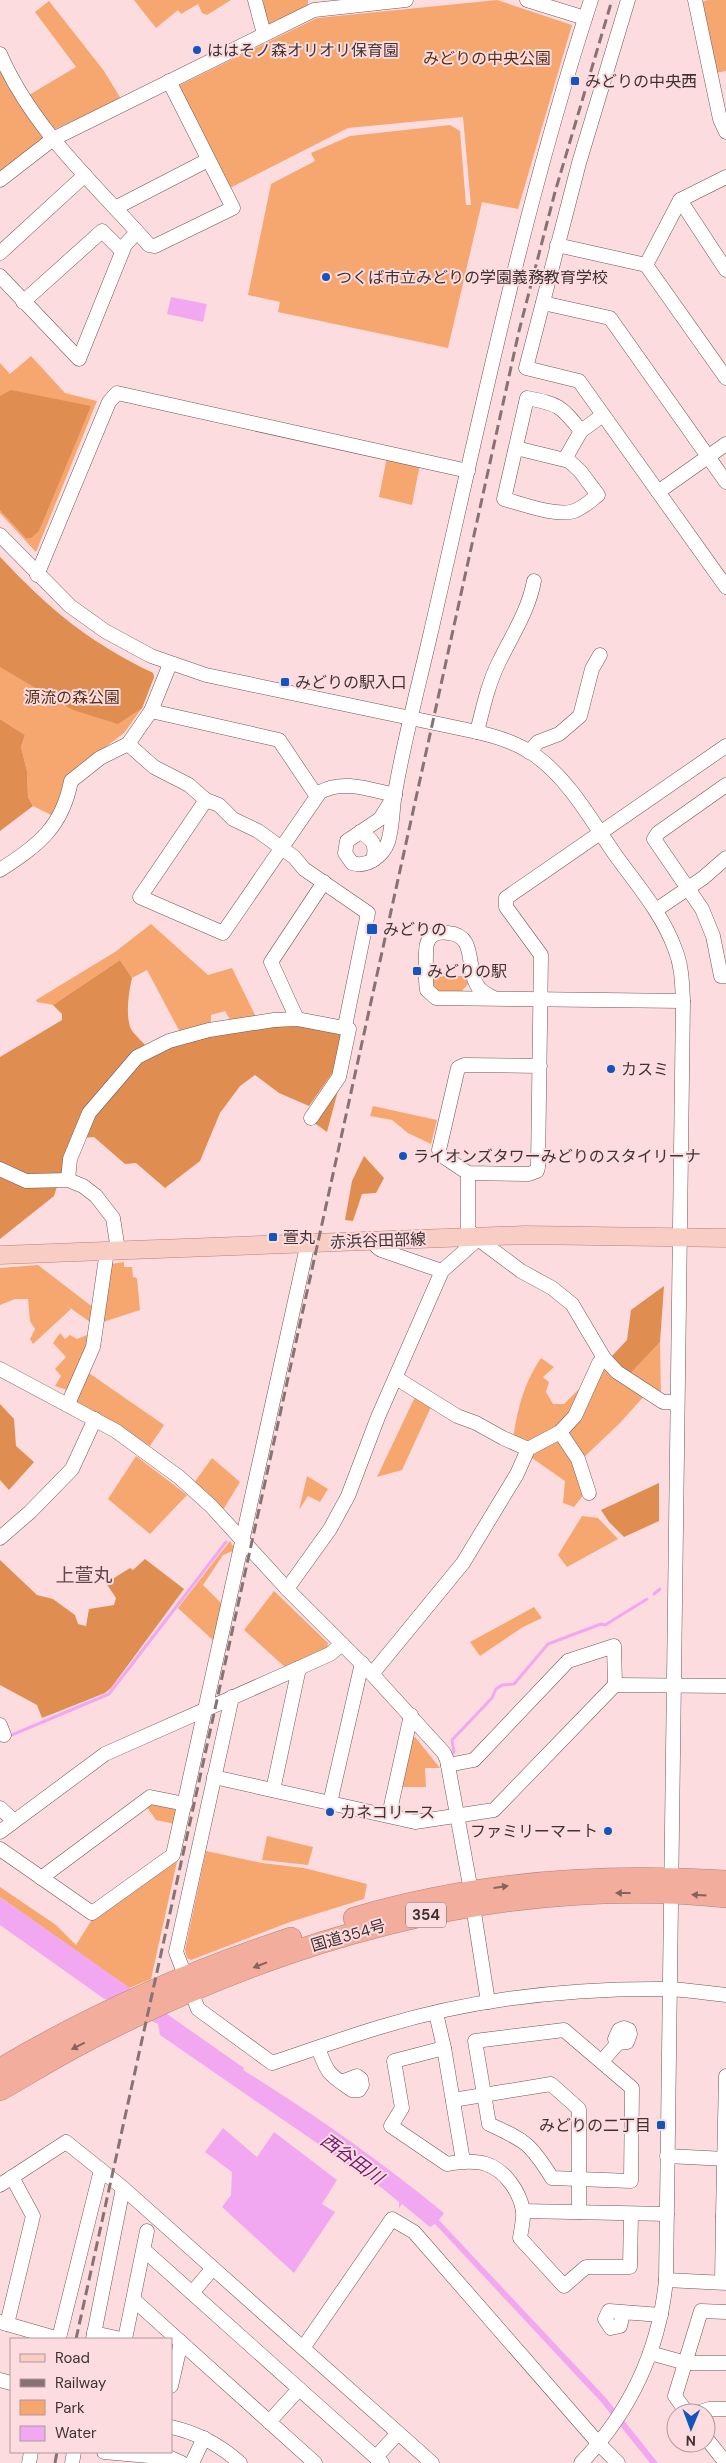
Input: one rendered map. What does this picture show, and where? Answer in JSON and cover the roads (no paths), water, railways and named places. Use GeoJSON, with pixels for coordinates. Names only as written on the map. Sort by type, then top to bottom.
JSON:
{"type":"FeatureCollection","features":[{"type":"Feature","properties":{"kind":"highway","name":"国道354号"},"geometry":{"type":"LineString","coordinates":[[0,2069],[189,1985],[356,1932],[472,1899],[551,1895],[726,1881]]}},
{"type":"Feature","properties":{"kind":"highway","name":"国道354号"},"geometry":{"type":"LineString","coordinates":[[672,1886],[726,1898]]}},
{"type":"Feature","properties":{"kind":"highway","name":"国道354号"},"geometry":{"type":"LineString","coordinates":[[0,2090],[73,2048],[114,2019]]}},
{"type":"Feature","properties":{"kind":"main road","name":"赤浜谷田部線"},"geometry":{"type":"LineString","coordinates":[[0,1255],[377,1240],[726,1238]]}},
{"type":"Feature","properties":{"kind":"street"},"geometry":{"type":"LineString","coordinates":[[255,0],[264,34]]}},
{"type":"Feature","properties":{"kind":"street"},"geometry":{"type":"LineString","coordinates":[[0,180],[53,139],[264,34],[313,5],[406,0]]}},
{"type":"Feature","properties":{"kind":"street"},"geometry":{"type":"LineString","coordinates":[[527,0],[550,3],[585,18]]}},
{"type":"Feature","properties":{"kind":"street"},"geometry":{"type":"LineString","coordinates":[[395,795],[380,819],[347,841],[345,853],[356,864],[367,864],[383,852],[388,844],[395,812],[395,795],[411,718],[516,258],[591,0]]}},
{"type":"Feature","properties":{"kind":"street"},"geometry":{"type":"LineString","coordinates":[[628,0],[557,245],[526,368],[579,381],[726,588]]}},
{"type":"Feature","properties":{"kind":"street"},"geometry":{"type":"LineString","coordinates":[[695,0],[720,119],[726,132]]}},
{"type":"Feature","properties":{"kind":"street"},"geometry":{"type":"LineString","coordinates":[[0,54],[19,89],[53,139],[149,245],[155,246],[233,208],[169,81]]}},
{"type":"Feature","properties":{"kind":"street"},"geometry":{"type":"LineString","coordinates":[[115,208],[208,160]]}},
{"type":"Feature","properties":{"kind":"street"},"geometry":{"type":"LineString","coordinates":[[0,252],[85,175]]}},
{"type":"Feature","properties":{"kind":"street"},"geometry":{"type":"LineString","coordinates":[[646,265],[680,200],[726,177]]}},
{"type":"Feature","properties":{"kind":"street"},"geometry":{"type":"LineString","coordinates":[[680,200],[726,270]]}},
{"type":"Feature","properties":{"kind":"street"},"geometry":{"type":"LineString","coordinates":[[23,302],[102,231],[122,251]]}},
{"type":"Feature","properties":{"kind":"street"},"geometry":{"type":"LineString","coordinates":[[0,276],[79,360],[122,251],[137,232]]}},
{"type":"Feature","properties":{"kind":"street"},"geometry":{"type":"LineString","coordinates":[[557,245],[646,265],[726,378]]}},
{"type":"Feature","properties":{"kind":"street"},"geometry":{"type":"LineString","coordinates":[[543,303],[610,318],[726,482]]}},
{"type":"Feature","properties":{"kind":"street"},"geometry":{"type":"LineString","coordinates":[[37,575],[109,402],[117,393],[468,471]]}},
{"type":"Feature","properties":{"kind":"street"},"geometry":{"type":"LineString","coordinates":[[516,448],[565,459],[577,468],[598,496],[576,510],[563,512],[504,499],[527,398],[555,404],[562,408],[581,431]]}},
{"type":"Feature","properties":{"kind":"street"},"geometry":{"type":"LineString","coordinates":[[565,459],[581,431],[603,416]]}},
{"type":"Feature","properties":{"kind":"street"},"geometry":{"type":"LineString","coordinates":[[658,492],[726,444]]}},
{"type":"Feature","properties":{"kind":"street"},"geometry":{"type":"LineString","coordinates":[[0,536],[70,606],[105,632],[136,649],[170,664],[206,675],[477,732],[511,742],[529,752],[562,781],[656,910],[676,951],[682,976],[683,1001],[672,1686],[672,1886],[666,2280],[661,2315],[650,2353],[631,2398],[603,2439],[581,2463]]}},
{"type":"Feature","properties":{"kind":"street"},"geometry":{"type":"LineString","coordinates":[[477,732],[495,672],[522,619],[531,597],[534,581]]}},
{"type":"Feature","properties":{"kind":"street"},"geometry":{"type":"LineString","coordinates":[[529,752],[538,742],[559,734],[580,716],[592,669],[600,655]]}},
{"type":"Feature","properties":{"kind":"street"},"geometry":{"type":"LineString","coordinates":[[0,870],[36,846],[46,836],[67,802],[71,781],[100,758],[128,744],[151,711],[170,664]]}},
{"type":"Feature","properties":{"kind":"street"},"geometry":{"type":"LineString","coordinates":[[151,711],[279,740],[316,795]]}},
{"type":"Feature","properties":{"kind":"street"},"geometry":{"type":"LineString","coordinates":[[128,744],[154,767],[189,785],[206,800],[219,806],[233,819],[258,831],[281,847],[304,869],[365,910],[369,916],[345,1026]]}},
{"type":"Feature","properties":{"kind":"street"},"geometry":{"type":"LineString","coordinates":[[540,1066],[464,1065],[458,1068],[439,1150],[441,1155],[468,1173],[529,1174],[536,1171],[538,1167],[540,1066],[541,955],[505,902],[508,896],[526,886],[578,847],[601,834],[726,746]]}},
{"type":"Feature","properties":{"kind":"street"},"geometry":{"type":"LineString","coordinates":[[206,800],[140,897],[223,933],[316,795],[329,787],[341,785],[395,795]]}},
{"type":"Feature","properties":{"kind":"street"},"geometry":{"type":"LineString","coordinates":[[726,785],[655,836],[654,839],[702,909],[712,936],[721,976],[726,976]]}},
{"type":"Feature","properties":{"kind":"street"},"geometry":{"type":"LineString","coordinates":[[360,832],[370,838],[374,844],[376,851],[373,860]]}},
{"type":"Feature","properties":{"kind":"street"},"geometry":{"type":"LineString","coordinates":[[656,910],[689,888],[726,858]]}},
{"type":"Feature","properties":{"kind":"street"},"geometry":{"type":"LineString","coordinates":[[297,1019],[272,968],[271,962],[324,882]]}},
{"type":"Feature","properties":{"kind":"street"},"geometry":{"type":"LineString","coordinates":[[712,936],[726,930]]}},
{"type":"Feature","properties":{"kind":"street"},"geometry":{"type":"LineString","coordinates":[[494,998],[480,990],[475,982],[465,940],[456,934],[444,932],[437,933],[429,939],[426,947],[427,990],[436,998],[683,1001]]}},
{"type":"Feature","properties":{"kind":"street"},"geometry":{"type":"LineString","coordinates":[[461,998],[475,982]]}},
{"type":"Feature","properties":{"kind":"street"},"geometry":{"type":"LineString","coordinates":[[68,1180],[70,1159],[89,1113],[137,1057],[169,1041],[210,1030],[297,1019],[345,1026],[350,1031],[339,1077],[311,1118]]}},
{"type":"Feature","properties":{"kind":"street"},"geometry":{"type":"LineString","coordinates":[[0,1169],[26,1181],[68,1180],[90,1191],[113,1218],[112,1250],[93,1347],[68,1404]]}},
{"type":"Feature","properties":{"kind":"street"},"geometry":{"type":"LineString","coordinates":[[468,1173],[468,1229],[476,1238],[521,1271],[552,1288],[572,1304],[604,1358],[617,1372],[663,1402],[677,1402]]}},
{"type":"Feature","properties":{"kind":"street"},"geometry":{"type":"LineString","coordinates":[[287,1590],[337,1518],[353,1483],[378,1417],[442,1271],[476,1238]]}},
{"type":"Feature","properties":{"kind":"street"},"geometry":{"type":"LineString","coordinates":[[377,1240],[377,1247],[381,1250],[442,1271]]}},
{"type":"Feature","properties":{"kind":"street"},"geometry":{"type":"LineString","coordinates":[[0,1849],[92,1912],[173,1854],[308,1242]]}},
{"type":"Feature","properties":{"kind":"street"},"geometry":{"type":"LineString","coordinates":[[372,1674],[463,1563],[517,1474],[528,1449],[560,1432],[576,1416],[599,1363],[604,1358]]}},
{"type":"Feature","properties":{"kind":"street"},"geometry":{"type":"LineString","coordinates":[[0,1368],[96,1419],[134,1442],[172,1471],[211,1506],[287,1590],[362,1663],[444,1753],[448,1765],[472,1899],[488,2002]]}},
{"type":"Feature","properties":{"kind":"street"},"geometry":{"type":"LineString","coordinates":[[396,1378],[458,1416],[528,1449]]}},
{"type":"Feature","properties":{"kind":"street"},"geometry":{"type":"LineString","coordinates":[[0,1538],[30,1512],[72,1469],[96,1419]]}},
{"type":"Feature","properties":{"kind":"street"},"geometry":{"type":"LineString","coordinates":[[560,1432],[578,1459],[589,1493]]}},
{"type":"Feature","properties":{"kind":"street"},"geometry":{"type":"LineString","coordinates":[[0,1832],[105,1754],[330,1654],[342,1644]]}},
{"type":"Feature","properties":{"kind":"street"},"geometry":{"type":"LineString","coordinates":[[214,1777],[415,1822],[494,1810],[615,1685],[614,1646],[568,1661],[474,1760],[448,1765]]}},
{"type":"Feature","properties":{"kind":"street"},"geometry":{"type":"LineString","coordinates":[[330,1802],[362,1663]]}},
{"type":"Feature","properties":{"kind":"street"},"geometry":{"type":"LineString","coordinates":[[273,1790],[299,1668]]}},
{"type":"Feature","properties":{"kind":"street"},"geometry":{"type":"LineString","coordinates":[[615,1685],[726,1686]]}},
{"type":"Feature","properties":{"kind":"street"},"geometry":{"type":"LineString","coordinates":[[232,1697],[176,1952],[198,2009],[272,2063],[384,2025],[488,2002],[573,1992],[669,1989],[726,1995]]}},
{"type":"Feature","properties":{"kind":"street"},"geometry":{"type":"LineString","coordinates":[[389,1816],[411,1715]]}},
{"type":"Feature","properties":{"kind":"street"},"geometry":{"type":"LineString","coordinates":[[41,1878],[150,1797],[185,1804]]}},
{"type":"Feature","properties":{"kind":"street"},"geometry":{"type":"LineString","coordinates":[[0,1808],[14,1822]]}},
{"type":"Feature","properties":{"kind":"street"},"geometry":{"type":"LineString","coordinates":[[436,2013],[444,2048],[463,2161]]}},
{"type":"Feature","properties":{"kind":"street"},"geometry":{"type":"LineString","coordinates":[[564,2030],[602,2061],[632,2088],[631,2181],[552,2178],[538,2155],[525,2140],[489,2124],[475,2042],[564,2030]]}},
{"type":"Feature","properties":{"kind":"street"},"geometry":{"type":"LineString","coordinates":[[602,2061],[618,2043]]}},
{"type":"Feature","properties":{"kind":"street"},"geometry":{"type":"LineString","coordinates":[[318,2048],[328,2072],[341,2082]]}},
{"type":"Feature","properties":{"kind":"street"},"geometry":{"type":"LineString","coordinates":[[444,2048],[394,2061],[402,2108],[391,2126],[447,2164],[463,2161],[486,2164],[506,2176],[517,2192],[523,2211],[520,2238],[564,2286],[586,2267],[630,2267],[631,2214]]}},
{"type":"Feature","properties":{"kind":"street"},"geometry":{"type":"LineString","coordinates":[[666,2280],[724,2283],[726,2076]]}},
{"type":"Feature","properties":{"kind":"street"},"geometry":{"type":"LineString","coordinates":[[453,2100],[551,2084],[574,2104],[579,2109],[579,2212]]}},
{"type":"Feature","properties":{"kind":"street"},"geometry":{"type":"LineString","coordinates":[[0,2185],[66,2142],[123,2188],[432,2463]]}},
{"type":"Feature","properties":{"kind":"street"},"geometry":{"type":"LineString","coordinates":[[667,2156],[725,2158]]}},
{"type":"Feature","properties":{"kind":"street"},"geometry":{"type":"LineString","coordinates":[[59,2338],[101,2170]]}},
{"type":"Feature","properties":{"kind":"street"},"geometry":{"type":"LineString","coordinates":[[12,2177],[33,2216],[4,2323],[56,2338]]}},
{"type":"Feature","properties":{"kind":"street"},"geometry":{"type":"LineString","coordinates":[[112,2338],[93,2336],[123,2188]]}},
{"type":"Feature","properties":{"kind":"street"},"geometry":{"type":"LineString","coordinates":[[523,2211],[666,2214]]}},
{"type":"Feature","properties":{"kind":"street"},"geometry":{"type":"LineString","coordinates":[[303,2348],[392,2219],[414,2232],[603,2439],[618,2463]]}},
{"type":"Feature","properties":{"kind":"street"},"geometry":{"type":"LineString","coordinates":[[125,2338],[147,2231]]}},
{"type":"Feature","properties":{"kind":"street"},"geometry":{"type":"LineString","coordinates":[[144,2250],[379,2460],[398,2433]]}},
{"type":"Feature","properties":{"kind":"street"},"geometry":{"type":"LineString","coordinates":[[192,2293],[213,2268]]}},
{"type":"Feature","properties":{"kind":"street"},"geometry":{"type":"LineString","coordinates":[[134,2300],[315,2463]]}},
{"type":"Feature","properties":{"kind":"street"},"geometry":{"type":"LineString","coordinates":[[680,2403],[675,2396],[701,2311],[726,2312]]}},
{"type":"Feature","properties":{"kind":"street"},"geometry":{"type":"LineString","coordinates":[[623,2313],[661,2315]]}},
{"type":"Feature","properties":{"kind":"street"},"geometry":{"type":"LineString","coordinates":[[172,2382],[181,2342]]}},
{"type":"Feature","properties":{"kind":"street"},"geometry":{"type":"LineString","coordinates":[[650,2353],[686,2363],[726,2363]]}},
{"type":"Feature","properties":{"kind":"street"},"geometry":{"type":"LineString","coordinates":[[269,2422],[299,2388]]}},
{"type":"Feature","properties":{"kind":"street"},"geometry":{"type":"LineString","coordinates":[[172,2426],[220,2446],[240,2463]]}},
{"type":"Feature","properties":{"kind":"street"},"geometry":{"type":"LineString","coordinates":[[192,2463],[204,2438]]}},
{"type":"Feature","properties":{"kind":"street"},"geometry":{"type":"LineString","coordinates":[[716,2450],[726,2463]]}},
{"type":"Feature","properties":{"kind":"street"},"geometry":{"type":"LineString","coordinates":[[108,2453],[133,2459],[171,2458],[182,2463]]}},
{"type":"Feature","properties":{"kind":"water"},"geometry":{"type":"Polygon","coordinates":[[[171,297],[207,304],[203,322],[167,314],[171,297]]]}},
{"type":"Feature","properties":{"kind":"water","name":"西谷田川"},"geometry":{"type":"Polygon","coordinates":[[[0,1897],[244,2068],[243,2070],[346,2138],[444,2213],[439,2220],[606,2398],[658,2463],[650,2463],[601,2402],[435,2224],[430,2227],[402,2204],[399,2208],[399,2202],[382,2188],[160,2035],[158,2024],[103,1998],[0,1925],[0,1897]]]}},
{"type":"Feature","properties":{"kind":"water"},"geometry":{"type":"Polygon","coordinates":[[[223,2128],[257,2157],[274,2132],[337,2180],[322,2204],[335,2212],[294,2273],[222,2207],[231,2195],[232,2172],[205,2152],[223,2128]]]}},
{"type":"Feature","properties":{"kind":"waterway"},"geometry":{"type":"LineString","coordinates":[[7,1737],[109,1694],[226,1542]]}},
{"type":"Feature","properties":{"kind":"waterway"},"geometry":{"type":"LineString","coordinates":[[654,1594],[660,1589]]}},
{"type":"Feature","properties":{"kind":"waterway"},"geometry":{"type":"LineString","coordinates":[[452,1754],[454,1752],[452,1740],[492,1698],[496,1689],[502,1685],[514,1684],[548,1644],[601,1624],[605,1625],[647,1599]]}},
{"type":"Feature","properties":{"kind":"railway"},"geometry":{"type":"LineString","coordinates":[[76,2338],[519,331],[555,192],[612,0]]}},
{"type":"Feature","properties":{"kind":"railway"},"geometry":{"type":"LineString","coordinates":[[55,2463],[57,2453]]}},
{"type":"Feature","properties":{"kind":"place","name":"ははそノ森オリオリ保育園"},"geometry":{"type":"Point","coordinates":[197,50]}},
{"type":"Feature","properties":{"kind":"place","name":"みどりの中央西"},"geometry":{"type":"Point","coordinates":[575,81]}},
{"type":"Feature","properties":{"kind":"place","name":"つくば市立みどりの学園義務教育学校"},"geometry":{"type":"Point","coordinates":[326,277]}},
{"type":"Feature","properties":{"kind":"place","name":"みどりの駅入口"},"geometry":{"type":"Point","coordinates":[285,682]}},
{"type":"Feature","properties":{"kind":"place","name":"みどりの"},"geometry":{"type":"Point","coordinates":[372,929]}},
{"type":"Feature","properties":{"kind":"place","name":"みどりの駅"},"geometry":{"type":"Point","coordinates":[417,971]}},
{"type":"Feature","properties":{"kind":"place","name":"カスミ"},"geometry":{"type":"Point","coordinates":[611,1069]}},
{"type":"Feature","properties":{"kind":"place","name":"ライオンズタワーみどりのスタイリーナ"},"geometry":{"type":"Point","coordinates":[403,1156]}},
{"type":"Feature","properties":{"kind":"place","name":"萱丸"},"geometry":{"type":"Point","coordinates":[273,1237]}},
{"type":"Feature","properties":{"kind":"place","name":"カネコリース"},"geometry":{"type":"Point","coordinates":[330,1812]}},
{"type":"Feature","properties":{"kind":"place","name":"ファミリーマート"},"geometry":{"type":"Point","coordinates":[608,1831]}},
{"type":"Feature","properties":{"kind":"place","name":"みどりの二丁目"},"geometry":{"type":"Point","coordinates":[661,2125]}},
{"type":"Feature","properties":{"kind":"district","name":"上萱丸"},"geometry":{"type":"Point","coordinates":[84,1575]}},
{"type":"Feature","properties":{"kind":"park label","name":"みどりの中央公園"},"geometry":{"type":"Point","coordinates":[487,58]}},
{"type":"Feature","properties":{"kind":"park label","name":"源流の森公園"},"geometry":{"type":"Point","coordinates":[72,697]}}]}
